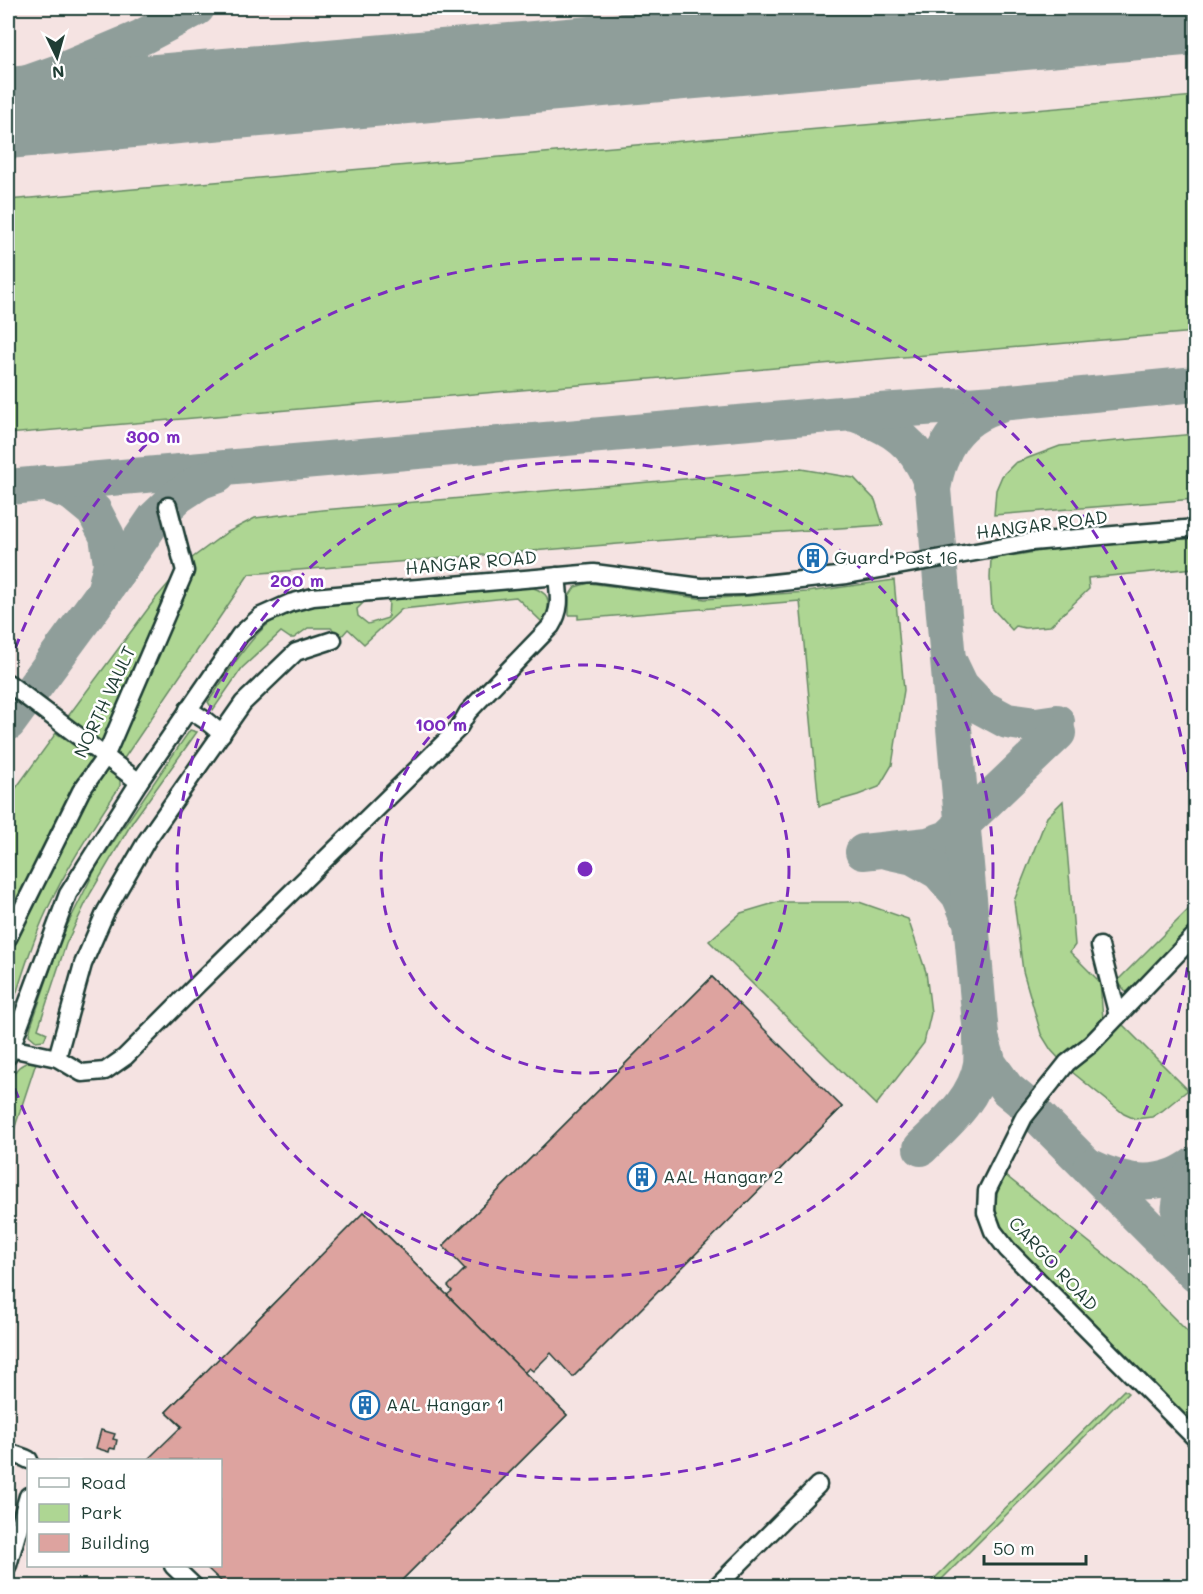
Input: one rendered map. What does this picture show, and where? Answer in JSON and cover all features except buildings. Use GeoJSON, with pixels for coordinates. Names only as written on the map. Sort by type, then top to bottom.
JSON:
{"type":"FeatureCollection","features":[{"type":"Feature","properties":{"kind":"street","name":"NORTH VAULT"},"geometry":{"type":"LineString","coordinates":[[8,938],[81,791],[105,757],[184,571],[168,506]]}},
{"type":"Feature","properties":{"kind":"street","name":"HANGAR ROAD"},"geometry":{"type":"LineString","coordinates":[[9,1052],[68,894],[139,782],[240,635],[261,616],[290,603],[313,597],[594,573],[701,587],[745,586],[847,575],[1031,542],[1196,528]]}},
{"type":"Feature","properties":{"kind":"street"},"geometry":{"type":"LineString","coordinates":[[9,1052],[57,1058],[82,1073],[105,1071],[125,1057],[458,729],[468,712],[551,627],[558,615],[560,604],[557,576]]}},
{"type":"Feature","properties":{"kind":"street"},"geometry":{"type":"LineString","coordinates":[[57,1058],[83,964],[106,910],[147,840],[243,704],[296,652],[333,640]]}},
{"type":"Feature","properties":{"kind":"street"},"geometry":{"type":"LineString","coordinates":[[8,682],[139,782]]}},
{"type":"Feature","properties":{"kind":"street"},"geometry":{"type":"LineString","coordinates":[[188,709],[222,734]]}},
{"type":"Feature","properties":{"kind":"street","name":"CARGO ROAD"},"geometry":{"type":"LineString","coordinates":[[1196,934],[1091,1044],[1067,1063],[1024,1117],[987,1191],[986,1212],[993,1231],[1007,1249],[1196,1439]]}},
{"type":"Feature","properties":{"kind":"street"},"geometry":{"type":"LineString","coordinates":[[1100,946],[1118,1016]]}},
{"type":"Feature","properties":{"kind":"street"},"geometry":{"type":"LineString","coordinates":[[8,1452],[27,1460]]}},
{"type":"Feature","properties":{"kind":"street"},"geometry":{"type":"LineString","coordinates":[[717,1587],[818,1485]]}},
{"type":"Feature","properties":{"kind":"street"},"geometry":{"type":"LineString","coordinates":[[8,1565],[27,1499]]}},
{"type":"Feature","properties":{"kind":"street"},"geometry":{"type":"LineString","coordinates":[[174,1567],[194,1587]]}},
{"type":"Feature","properties":{"kind":"shaded area"},"geometry":{"type":"Polygon","coordinates":[[[8,8],[1195,8],[1195,1586],[8,1586],[8,8]]]}},
{"type":"Feature","properties":{"kind":"green space"},"geometry":{"type":"Polygon","coordinates":[[[1195,96],[1195,332],[8,434],[8,200],[1195,96]]]}},
{"type":"Feature","properties":{"kind":"green space"},"geometry":{"type":"Polygon","coordinates":[[[1195,434],[1195,499],[994,515],[996,490],[1002,476],[1015,463],[1060,446],[1195,434]]]}},
{"type":"Feature","properties":{"kind":"green space"},"geometry":{"type":"Polygon","coordinates":[[[801,469],[854,478],[875,500],[883,525],[249,574],[123,760],[66,719],[156,598],[188,561],[226,533],[255,518],[322,510],[801,469]]]}},
{"type":"Feature","properties":{"kind":"green space"},"geometry":{"type":"Polygon","coordinates":[[[1195,538],[1195,568],[1088,578],[1089,589],[1050,626],[1025,628],[1016,626],[1012,630],[992,608],[991,559],[1054,549],[1195,538]]]}},
{"type":"Feature","properties":{"kind":"green space"},"geometry":{"type":"Polygon","coordinates":[[[894,580],[904,690],[892,765],[879,787],[819,806],[800,601],[578,619],[578,615],[569,615],[569,596],[575,587],[589,583],[705,599],[807,592],[894,580]]]}},
{"type":"Feature","properties":{"kind":"green space"},"geometry":{"type":"Polygon","coordinates":[[[531,587],[547,597],[547,617],[541,621],[516,597],[402,609],[364,644],[348,629],[341,637],[331,628],[308,628],[294,638],[281,632],[242,668],[213,710],[208,702],[246,647],[258,634],[283,614],[297,609],[321,605],[363,603],[357,609],[358,616],[368,624],[388,618],[389,600],[531,587]]]}},
{"type":"Feature","properties":{"kind":"green space"},"geometry":{"type":"Polygon","coordinates":[[[190,730],[197,732],[133,821],[90,894],[66,944],[38,1029],[47,1033],[44,1040],[36,1041],[29,1035],[31,1026],[62,936],[97,866],[190,730]]]}},
{"type":"Feature","properties":{"kind":"green space"},"geometry":{"type":"Polygon","coordinates":[[[56,733],[93,759],[75,785],[8,921],[8,799],[56,733]]]}},
{"type":"Feature","properties":{"kind":"green space"},"geometry":{"type":"Polygon","coordinates":[[[107,769],[120,779],[120,786],[73,861],[48,908],[31,949],[8,1020],[8,960],[41,884],[96,781],[107,769]]]}},
{"type":"Feature","properties":{"kind":"green space"},"geometry":{"type":"Polygon","coordinates":[[[1063,801],[1075,945],[1070,952],[1100,982],[1103,1019],[1062,1062],[1041,1034],[1023,971],[1014,901],[1047,817],[1063,801]]]}},
{"type":"Feature","properties":{"kind":"green space"},"geometry":{"type":"Polygon","coordinates":[[[778,902],[859,902],[908,919],[926,972],[931,1013],[924,1043],[876,1105],[709,941],[741,913],[778,902]]]}},
{"type":"Feature","properties":{"kind":"green space"},"geometry":{"type":"Polygon","coordinates":[[[1195,903],[1195,928],[1129,995],[1117,981],[1195,903]]]}},
{"type":"Feature","properties":{"kind":"green space"},"geometry":{"type":"Polygon","coordinates":[[[1121,1023],[1188,1090],[1152,1117],[1135,1119],[1124,1114],[1072,1072],[1121,1023]]]}},
{"type":"Feature","properties":{"kind":"green space"},"geometry":{"type":"Polygon","coordinates":[[[28,1062],[36,1063],[8,1148],[7,1105],[10,1083],[19,1067],[28,1062]]]}},
{"type":"Feature","properties":{"kind":"green space"},"geometry":{"type":"Polygon","coordinates":[[[1005,1175],[1134,1278],[1195,1339],[1195,1428],[1013,1244],[1001,1227],[995,1203],[1005,1175]]]}},
{"type":"Feature","properties":{"kind":"green space"},"geometry":{"type":"Polygon","coordinates":[[[1124,1390],[1128,1393],[935,1586],[927,1586],[1124,1390]]]}},
{"type":"Feature","properties":{"kind":"taxiway"},"geometry":{"type":"LineString","coordinates":[[8,90],[56,73],[142,37],[197,8]]}},
{"type":"Feature","properties":{"kind":"taxiway"},"geometry":{"type":"LineString","coordinates":[[445,74],[567,51],[628,35],[703,8]]}},
{"type":"Feature","properties":{"kind":"taxiway"},"geometry":{"type":"LineString","coordinates":[[8,487],[852,413],[1010,402],[1196,384]]}},
{"type":"Feature","properties":{"kind":"taxiway"},"geometry":{"type":"LineString","coordinates":[[921,1148],[966,1100],[978,1077],[981,1064],[981,1035],[933,489],[940,461],[952,437],[971,418],[998,406]]}},
{"type":"Feature","properties":{"kind":"taxiway"},"geometry":{"type":"LineString","coordinates":[[855,414],[885,427],[902,438],[924,466],[933,489]]}},
{"type":"Feature","properties":{"kind":"taxiway"},"geometry":{"type":"LineString","coordinates":[[8,723],[155,518],[178,496],[201,481],[218,475]]}},
{"type":"Feature","properties":{"kind":"taxiway"},"geometry":{"type":"LineString","coordinates":[[44,483],[72,493],[94,511],[107,536],[111,564],[105,589]]}},
{"type":"Feature","properties":{"kind":"taxiway"},"geometry":{"type":"LineString","coordinates":[[950,663],[961,686],[981,707],[1007,721],[1036,725],[1057,722]]}},
{"type":"Feature","properties":{"kind":"taxiway"},"geometry":{"type":"LineString","coordinates":[[863,852],[928,845],[948,838],[1058,733]]}},
{"type":"Feature","properties":{"kind":"taxiway"},"geometry":{"type":"LineString","coordinates":[[890,852],[913,857],[939,872],[959,895],[968,916]]}},
{"type":"Feature","properties":{"kind":"taxiway"},"geometry":{"type":"LineString","coordinates":[[981,1037],[989,1064],[1007,1089],[1030,1108],[1196,1275]]}},
{"type":"Feature","properties":{"kind":"taxiway"},"geometry":{"type":"LineString","coordinates":[[1091,1167],[1121,1178],[1153,1181],[1174,1176],[1196,1164]]}},
{"type":"Feature","properties":{"kind":"taxiway"},"geometry":{"type":"LineString","coordinates":[[1194,1269],[1185,1250],[1179,1217],[1185,1185],[1196,1169]]}},
{"type":"Feature","properties":{"kind":"runway"},"geometry":{"type":"LineString","coordinates":[[8,113],[1196,9]]}},
{"type":"Feature","properties":{"kind":"place","name":"Guard Post 16"},"geometry":{"type":"Point","coordinates":[813,558]}},
{"type":"Feature","properties":{"kind":"place","name":"AAL Hangar 2"},"geometry":{"type":"Point","coordinates":[642,1177]}},
{"type":"Feature","properties":{"kind":"place","name":"AAL Hangar 1"},"geometry":{"type":"Point","coordinates":[365,1405]}}]}
